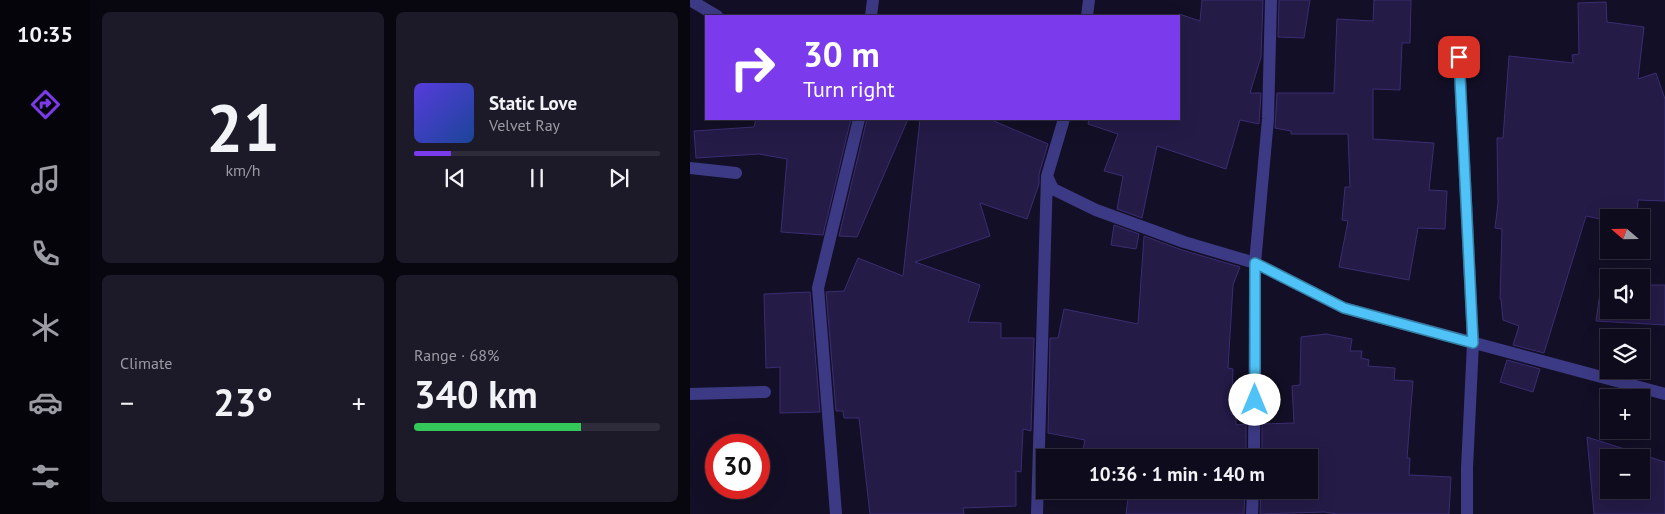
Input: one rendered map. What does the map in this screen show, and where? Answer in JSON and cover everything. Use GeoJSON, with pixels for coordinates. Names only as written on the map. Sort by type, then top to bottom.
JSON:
{"type":"FeatureCollection","features":[{"type":"Feature","properties":{"kind":"street"},"geometry":{"type":"LineString","coordinates":[[690,0],[715,15]]}},
{"type":"Feature","properties":{"kind":"street"},"geometry":{"type":"LineString","coordinates":[[872,15],[873,0]]}},
{"type":"Feature","properties":{"kind":"street"},"geometry":{"type":"LineString","coordinates":[[1087,15],[1089,0]]}},
{"type":"Feature","properties":{"kind":"street"},"geometry":{"type":"LineString","coordinates":[[1254,449],[1255,263],[1268,120],[1271,0]]}},
{"type":"Feature","properties":{"kind":"street"},"geometry":{"type":"LineString","coordinates":[[1459,57],[1473,343],[1466,514]]}},
{"type":"Feature","properties":{"kind":"street"},"geometry":{"type":"LineString","coordinates":[[836,514],[818,288],[859,120]]}},
{"type":"Feature","properties":{"kind":"street"},"geometry":{"type":"LineString","coordinates":[[1037,514],[1047,176],[1064,120]]}},
{"type":"Feature","properties":{"kind":"street"},"geometry":{"type":"LineString","coordinates":[[690,168],[736,173]]}},
{"type":"Feature","properties":{"kind":"street"},"geometry":{"type":"LineString","coordinates":[[1047,176],[1053,189],[1096,210],[1184,242],[1255,263],[1344,308],[1665,394]]}},
{"type":"Feature","properties":{"kind":"street"},"geometry":{"type":"LineString","coordinates":[[690,394],[764,392]]}},
{"type":"Feature","properties":{"kind":"street"},"geometry":{"type":"LineString","coordinates":[[1252,514],[1253,499]]}},
{"type":"Feature","properties":{"kind":"building"},"geometry":{"type":"Polygon","coordinates":[[[1202,0],[1263,0],[1261,57],[1250,93],[1261,93],[1259,124],[1240,120],[1226,169],[1157,146],[1142,218],[1117,209],[1123,176],[1104,171],[1118,134],[1088,124],[1089,120],[1180,120],[1179,14],[1200,21],[1202,0]]]}},
{"type":"Feature","properties":{"kind":"building"},"geometry":{"type":"Polygon","coordinates":[[[1279,0],[1310,0],[1304,38],[1278,37],[1279,0]]]}},
{"type":"Feature","properties":{"kind":"building"},"geometry":{"type":"Polygon","coordinates":[[[1374,0],[1411,0],[1410,43],[1402,43],[1400,90],[1373,89],[1373,139],[1434,143],[1429,190],[1447,191],[1445,229],[1418,228],[1409,280],[1339,267],[1348,221],[1342,220],[1345,187],[1350,187],[1348,134],[1291,134],[1291,131],[1275,128],[1277,93],[1334,93],[1337,19],[1373,21],[1374,0]]]}},
{"type":"Feature","properties":{"kind":"building"},"geometry":{"type":"Polygon","coordinates":[[[1606,2],[1607,22],[1644,27],[1638,79],[1656,73],[1665,99],[1665,201],[1638,200],[1638,209],[1600,209],[1600,219],[1586,216],[1544,353],[1513,345],[1519,326],[1503,320],[1500,299],[1502,229],[1495,228],[1498,203],[1497,138],[1503,138],[1509,56],[1573,63],[1572,55],[1579,54],[1578,3],[1606,2]]]}},
{"type":"Feature","properties":{"kind":"building"},"geometry":{"type":"Polygon","coordinates":[[[756,120],[851,120],[823,235],[781,232],[787,159],[759,154],[696,158],[694,131],[754,127],[756,120]]]}},
{"type":"Feature","properties":{"kind":"building"},"geometry":{"type":"Polygon","coordinates":[[[867,120],[908,120],[857,237],[839,236],[867,120]]]}},
{"type":"Feature","properties":{"kind":"building"},"geometry":{"type":"Polygon","coordinates":[[[920,120],[991,120],[1048,144],[1039,174],[1039,184],[1027,219],[980,203],[990,236],[915,262],[980,285],[968,322],[1001,323],[1001,338],[1034,338],[1031,431],[1023,429],[1021,472],[1016,471],[1016,506],[963,508],[964,514],[870,514],[859,418],[844,418],[843,411],[836,411],[826,292],[844,291],[858,258],[903,276],[920,120]]]}},
{"type":"Feature","properties":{"kind":"building"},"geometry":{"type":"Polygon","coordinates":[[[1114,225],[1139,234],[1136,249],[1111,245],[1114,225]]]}},
{"type":"Feature","properties":{"kind":"building"},"geometry":{"type":"Polygon","coordinates":[[[1144,236],[1182,250],[1240,267],[1233,285],[1228,368],[1233,369],[1231,414],[1236,414],[1236,425],[1246,424],[1246,449],[1083,449],[1085,440],[1048,433],[1050,338],[1058,338],[1064,309],[1138,324],[1144,236]]]}},
{"type":"Feature","properties":{"kind":"building"},"geometry":{"type":"Polygon","coordinates":[[[1650,285],[1665,285],[1665,325],[1596,321],[1600,293],[1600,319],[1650,319],[1650,285]]]}},
{"type":"Feature","properties":{"kind":"building"},"geometry":{"type":"Polygon","coordinates":[[[810,292],[820,412],[780,413],[780,367],[766,368],[764,294],[810,292]]]}},
{"type":"Feature","properties":{"kind":"building"},"geometry":{"type":"Polygon","coordinates":[[[1326,334],[1352,339],[1350,351],[1362,351],[1361,358],[1369,360],[1368,366],[1395,368],[1394,380],[1413,381],[1407,458],[1410,458],[1409,475],[1451,477],[1449,514],[1336,514],[1325,512],[1260,514],[1261,499],[1318,499],[1318,449],[1262,449],[1262,424],[1294,423],[1292,386],[1300,385],[1301,337],[1326,334]]]}},
{"type":"Feature","properties":{"kind":"building"},"geometry":{"type":"Polygon","coordinates":[[[1507,360],[1540,369],[1533,392],[1500,382],[1507,360]]]}},
{"type":"Feature","properties":{"kind":"building"},"geometry":{"type":"Polygon","coordinates":[[[1587,437],[1624,449],[1600,449],[1600,499],[1650,499],[1650,457],[1665,462],[1665,514],[1594,514],[1587,437]]]}},
{"type":"Feature","properties":{"kind":"building"},"geometry":{"type":"Polygon","coordinates":[[[1128,499],[1245,499],[1244,514],[1126,514],[1128,499]]]}},
{"type":"Feature","properties":{"kind":"route"},"geometry":{"type":"LineString","coordinates":[[1255,400],[1255,263],[1344,308],[1473,343],[1459,57]]}}]}
